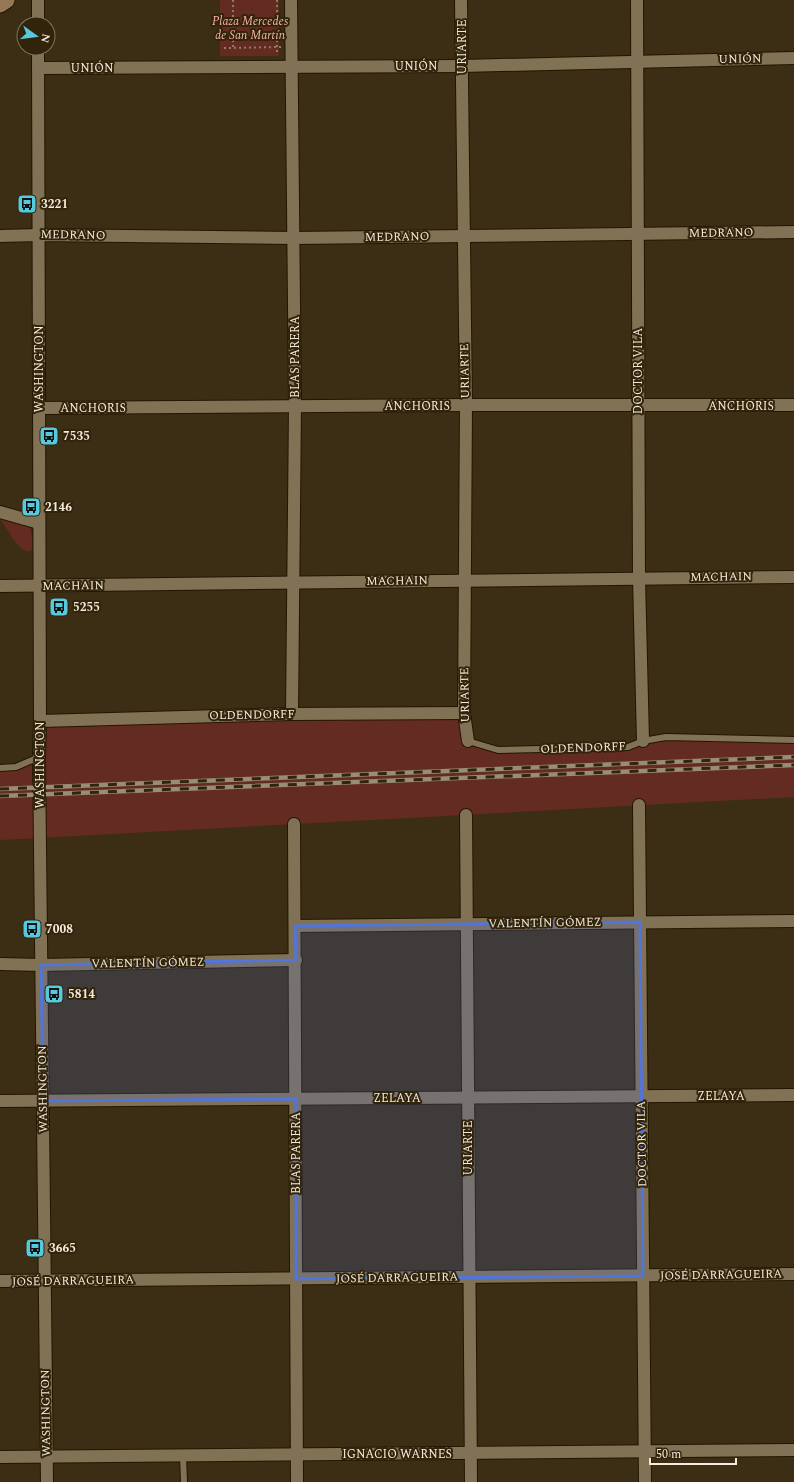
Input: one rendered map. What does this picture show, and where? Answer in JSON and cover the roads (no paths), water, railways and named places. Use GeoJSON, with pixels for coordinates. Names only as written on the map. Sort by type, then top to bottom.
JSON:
{"type":"FeatureCollection","features":[{"type":"Feature","properties":{"kind":"main road"},"geometry":{"type":"LineString","coordinates":[[0,4],[6,0]]}},
{"type":"Feature","properties":{"kind":"street"},"geometry":{"type":"LineString","coordinates":[[38,0],[38,16]]}},
{"type":"Feature","properties":{"kind":"street","name":"BLAS PARERA"},"geometry":{"type":"LineString","coordinates":[[291,0],[295,406],[292,714]]}},
{"type":"Feature","properties":{"kind":"street","name":"URIARTE"},"geometry":{"type":"LineString","coordinates":[[461,0],[466,405],[464,713],[468,741]]}},
{"type":"Feature","properties":{"kind":"street","name":"DOCTOR VILA"},"geometry":{"type":"LineString","coordinates":[[637,0],[639,578],[643,741]]}},
{"type":"Feature","properties":{"kind":"street","name":"WASHINGTON"},"geometry":{"type":"LineString","coordinates":[[38,56],[40,408],[39,756],[47,1482]]}},
{"type":"Feature","properties":{"kind":"street","name":"UNIÓN"},"geometry":{"type":"LineString","coordinates":[[38,68],[462,66],[794,58]]}},
{"type":"Feature","properties":{"kind":"street","name":"MEDRANO"},"geometry":{"type":"LineString","coordinates":[[0,236],[39,235],[294,238],[794,232]]}},
{"type":"Feature","properties":{"kind":"street","name":"ANCHORIS"},"geometry":{"type":"LineString","coordinates":[[40,408],[466,405],[794,406]]}},
{"type":"Feature","properties":{"kind":"street"},"geometry":{"type":"LineString","coordinates":[[0,512],[40,523]]}},
{"type":"Feature","properties":{"kind":"street","name":"MACHAIN"},"geometry":{"type":"LineString","coordinates":[[0,586],[794,576]]}},
{"type":"Feature","properties":{"kind":"street","name":"OLDENDORFF"},"geometry":{"type":"LineString","coordinates":[[40,721],[292,714],[464,713]]}},
{"type":"Feature","properties":{"kind":"street","name":"DOCTOR VILA"},"geometry":{"type":"LineString","coordinates":[[639,805],[645,1482]]}},
{"type":"Feature","properties":{"kind":"street","name":"URIARTE"},"geometry":{"type":"LineString","coordinates":[[466,815],[471,1482]]}},
{"type":"Feature","properties":{"kind":"street","name":"BLAS PARERA"},"geometry":{"type":"LineString","coordinates":[[294,824],[296,926],[297,1482]]}},
{"type":"Feature","properties":{"kind":"street","name":"VALENTÍN GÓMEZ"},"geometry":{"type":"LineString","coordinates":[[296,926],[794,921]]}},
{"type":"Feature","properties":{"kind":"street","name":"VALENTÍN GÓMEZ"},"geometry":{"type":"LineString","coordinates":[[0,964],[41,965],[296,960]]}},
{"type":"Feature","properties":{"kind":"street","name":"ZELAYA"},"geometry":{"type":"LineString","coordinates":[[0,1101],[794,1095]]}},
{"type":"Feature","properties":{"kind":"street","name":"JOSÉ DARRAGUEIRA"},"geometry":{"type":"LineString","coordinates":[[0,1281],[794,1274]]}},
{"type":"Feature","properties":{"kind":"street","name":"IGNACIO WARNES"},"geometry":{"type":"LineString","coordinates":[[0,1457],[794,1450]]}},
{"type":"Feature","properties":{"kind":"lane","name":"OLDENDORFF"},"geometry":{"type":"LineString","coordinates":[[468,741],[498,750],[628,747],[643,741],[666,738],[794,740]]}},
{"type":"Feature","properties":{"kind":"lane"},"geometry":{"type":"LineString","coordinates":[[0,768],[16,767],[39,756]]}},
{"type":"Feature","properties":{"kind":"lane"},"geometry":{"type":"LineString","coordinates":[[183,1455],[184,1482]]}},
{"type":"Feature","properties":{"kind":"railway"},"geometry":{"type":"LineString","coordinates":[[0,789],[794,757]]}},
{"type":"Feature","properties":{"kind":"railway"},"geometry":{"type":"LineString","coordinates":[[0,796],[794,765]]}},
{"type":"Feature","properties":{"kind":"place","name":"3221"},"geometry":{"type":"Point","coordinates":[27,204]}},
{"type":"Feature","properties":{"kind":"place","name":"7535"},"geometry":{"type":"Point","coordinates":[49,436]}},
{"type":"Feature","properties":{"kind":"place","name":"2146"},"geometry":{"type":"Point","coordinates":[31,507]}},
{"type":"Feature","properties":{"kind":"place","name":"5255"},"geometry":{"type":"Point","coordinates":[59,607]}},
{"type":"Feature","properties":{"kind":"place","name":"7008"},"geometry":{"type":"Point","coordinates":[32,929]}},
{"type":"Feature","properties":{"kind":"place","name":"5814"},"geometry":{"type":"Point","coordinates":[54,994]}},
{"type":"Feature","properties":{"kind":"place","name":"3665"},"geometry":{"type":"Point","coordinates":[35,1248]}},
{"type":"Feature","properties":{"kind":"park label","name":"Plaza Mercedes de San Martín"},"geometry":{"type":"Point","coordinates":[250,28]}}]}
